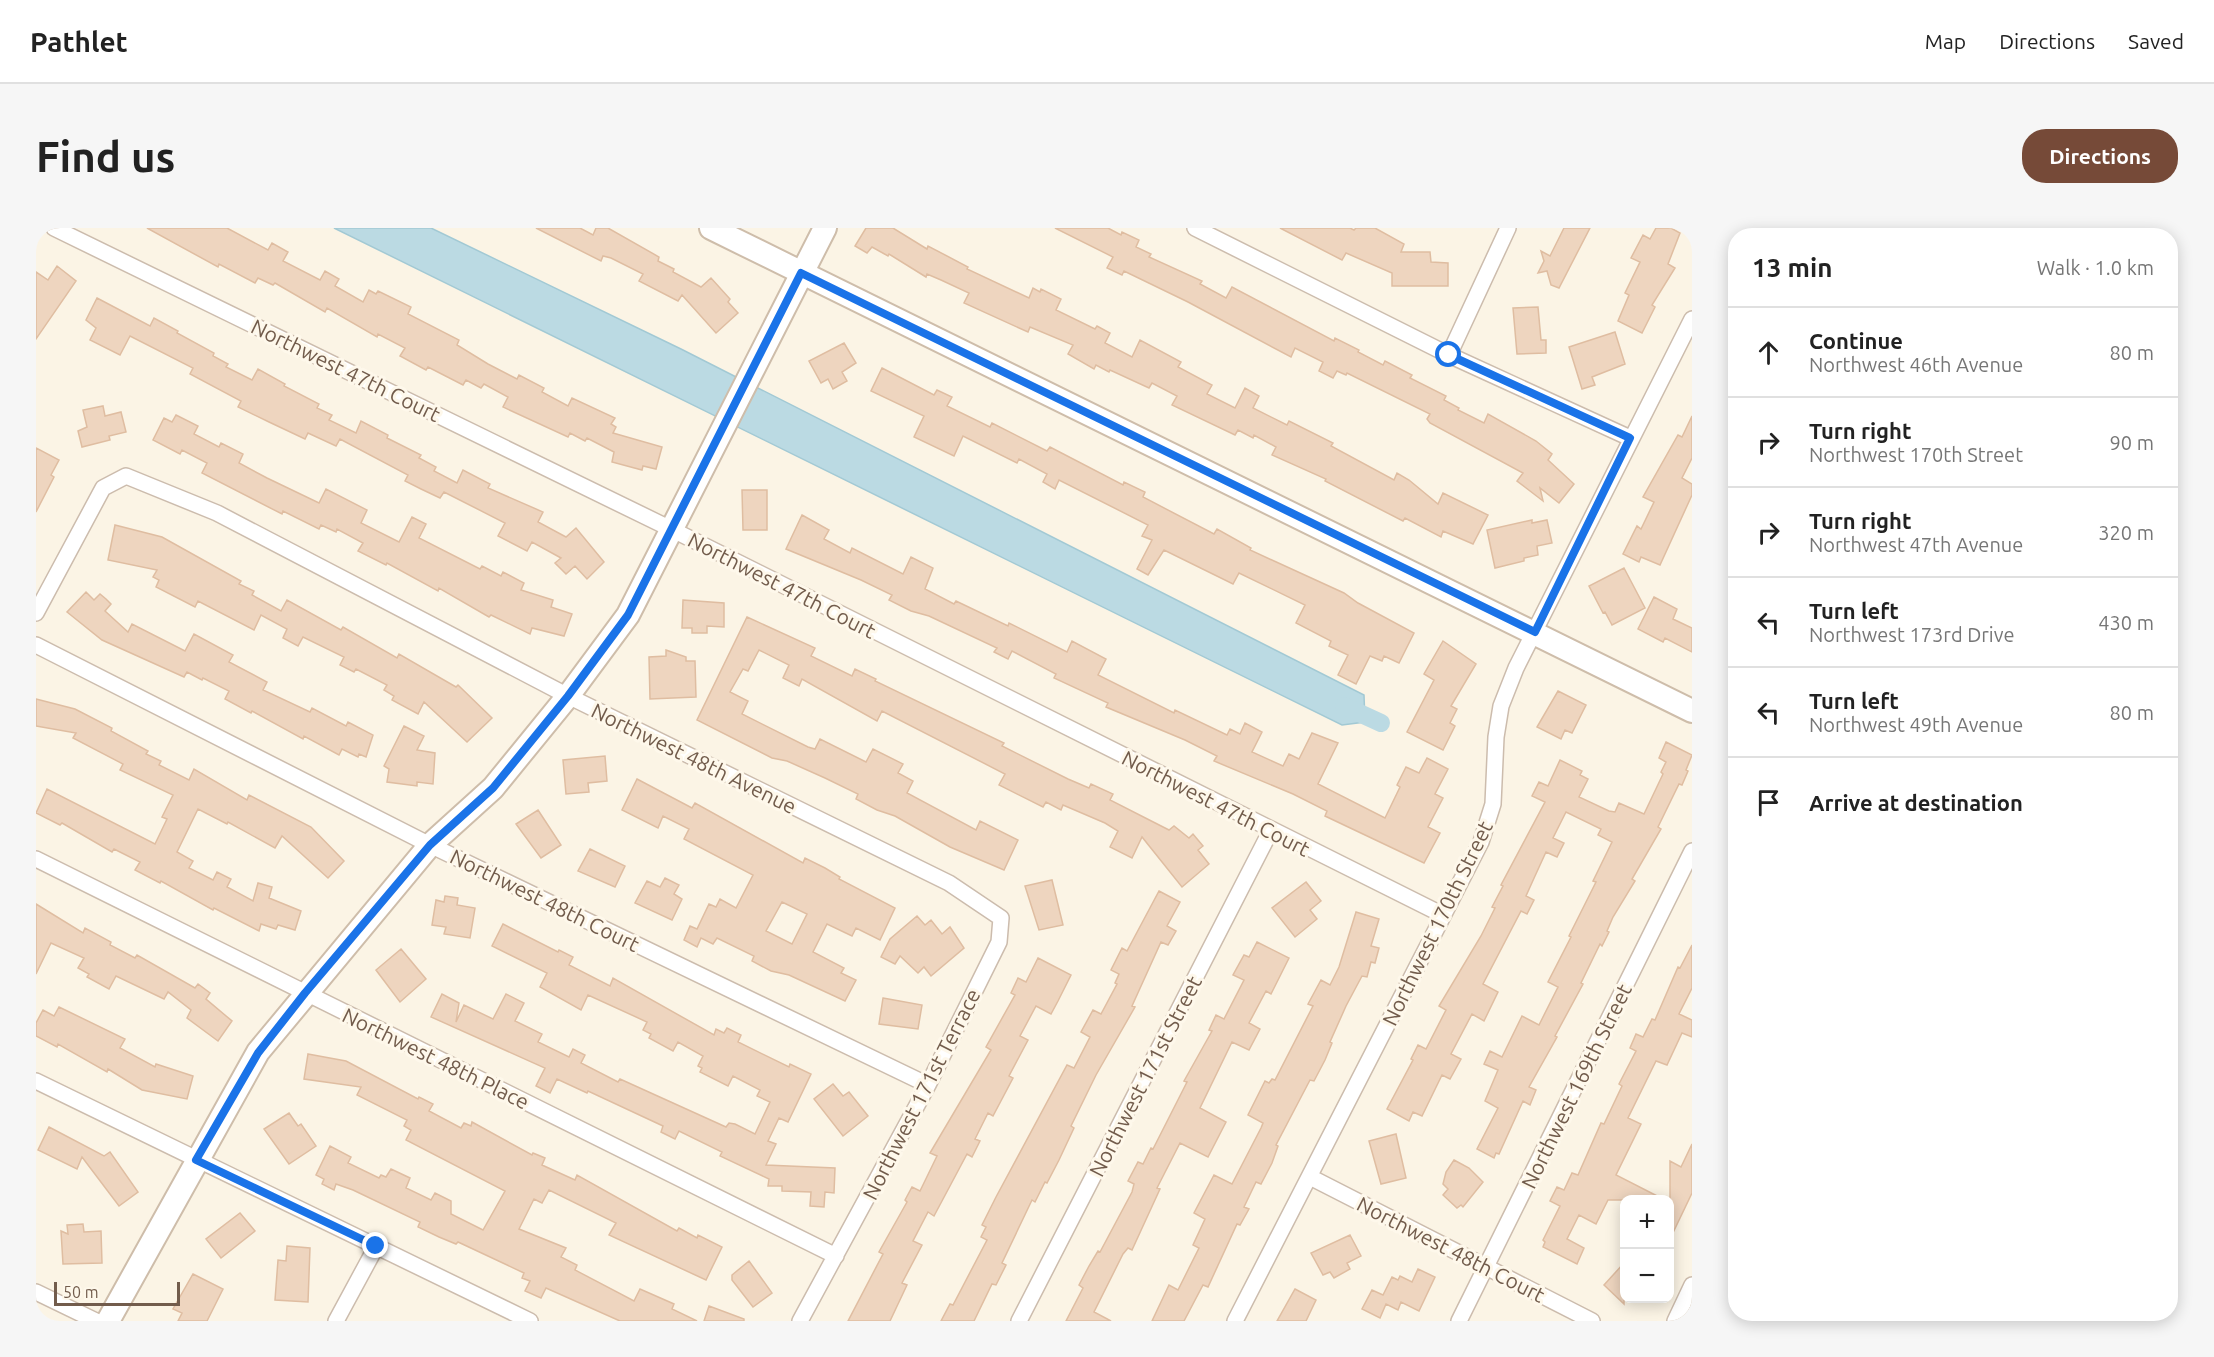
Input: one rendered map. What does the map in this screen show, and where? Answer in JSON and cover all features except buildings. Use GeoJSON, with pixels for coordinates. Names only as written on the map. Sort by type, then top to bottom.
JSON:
{"type":"FeatureCollection","features":[{"type":"Feature","properties":{"kind":"street","name":"Northwest 47th Court"},"geometry":{"type":"LineString","coordinates":[[54,228],[671,529],[1443,915]]}},
{"type":"Feature","properties":{"kind":"street"},"geometry":{"type":"LineString","coordinates":[[711,228],[1692,711]]}},
{"type":"Feature","properties":{"kind":"street"},"geometry":{"type":"LineString","coordinates":[[108,1321],[196,1160],[258,1053],[305,993],[430,845],[493,788],[568,696],[628,615],[825,228]]}},
{"type":"Feature","properties":{"kind":"street"},"geometry":{"type":"LineString","coordinates":[[1195,228],[1449,355],[1630,438]]}},
{"type":"Feature","properties":{"kind":"street"},"geometry":{"type":"LineString","coordinates":[[1449,355],[1508,228]]}},
{"type":"Feature","properties":{"kind":"street","name":"Northwest 170th Street"},"geometry":{"type":"LineString","coordinates":[[1235,1321],[1481,842],[1493,804],[1496,737],[1501,706],[1516,668],[1692,319]]}},
{"type":"Feature","properties":{"kind":"street","name":"Northwest 48th Avenue"},"geometry":{"type":"LineString","coordinates":[[36,613],[103,488],[126,476],[217,513],[568,696],[949,883]]}},
{"type":"Feature","properties":{"kind":"street","name":"Northwest 48th Court"},"geometry":{"type":"LineString","coordinates":[[36,645],[430,845],[928,1085]]}},
{"type":"Feature","properties":{"kind":"street","name":"Northwest 171st Street"},"geometry":{"type":"LineString","coordinates":[[1018,1321],[1270,830]]}},
{"type":"Feature","properties":{"kind":"street","name":"Northwest 169th Street"},"geometry":{"type":"LineString","coordinates":[[1460,1321],[1692,851]]}},
{"type":"Feature","properties":{"kind":"street","name":"Northwest 48th Place"},"geometry":{"type":"LineString","coordinates":[[36,859],[836,1256]]}},
{"type":"Feature","properties":{"kind":"street","name":"Northwest 171st Terrace"},"geometry":{"type":"LineString","coordinates":[[800,1321],[928,1085],[999,942],[1001,918],[949,883]]}},
{"type":"Feature","properties":{"kind":"street"},"geometry":{"type":"LineString","coordinates":[[36,1081],[530,1321]]}},
{"type":"Feature","properties":{"kind":"street","name":"Northwest 48th Court"},"geometry":{"type":"LineString","coordinates":[[1310,1177],[1592,1321]]}},
{"type":"Feature","properties":{"kind":"street"},"geometry":{"type":"LineString","coordinates":[[336,1321],[376,1246]]}},
{"type":"Feature","properties":{"kind":"street"},"geometry":{"type":"LineString","coordinates":[[1675,1321],[1692,1285]]}},
{"type":"Feature","properties":{"kind":"street"},"geometry":{"type":"LineString","coordinates":[[36,1292],[96,1321]]}},
{"type":"Feature","properties":{"kind":"water"},"geometry":{"type":"Polygon","coordinates":[[[334,228],[431,228],[681,349],[1364,695],[1365,722],[1342,725],[334,228]]]}},
{"type":"Feature","properties":{"kind":"waterway"},"geometry":{"type":"LineString","coordinates":[[1344,706],[1381,723]]}},
{"type":"Feature","properties":{"kind":"route"},"geometry":{"type":"LineString","coordinates":[[376,1246],[196,1160],[258,1053],[305,993],[430,845],[493,788],[568,696],[628,615],[751,376],[801,273],[1535,632],[1630,438],[1449,355]]}}]}
